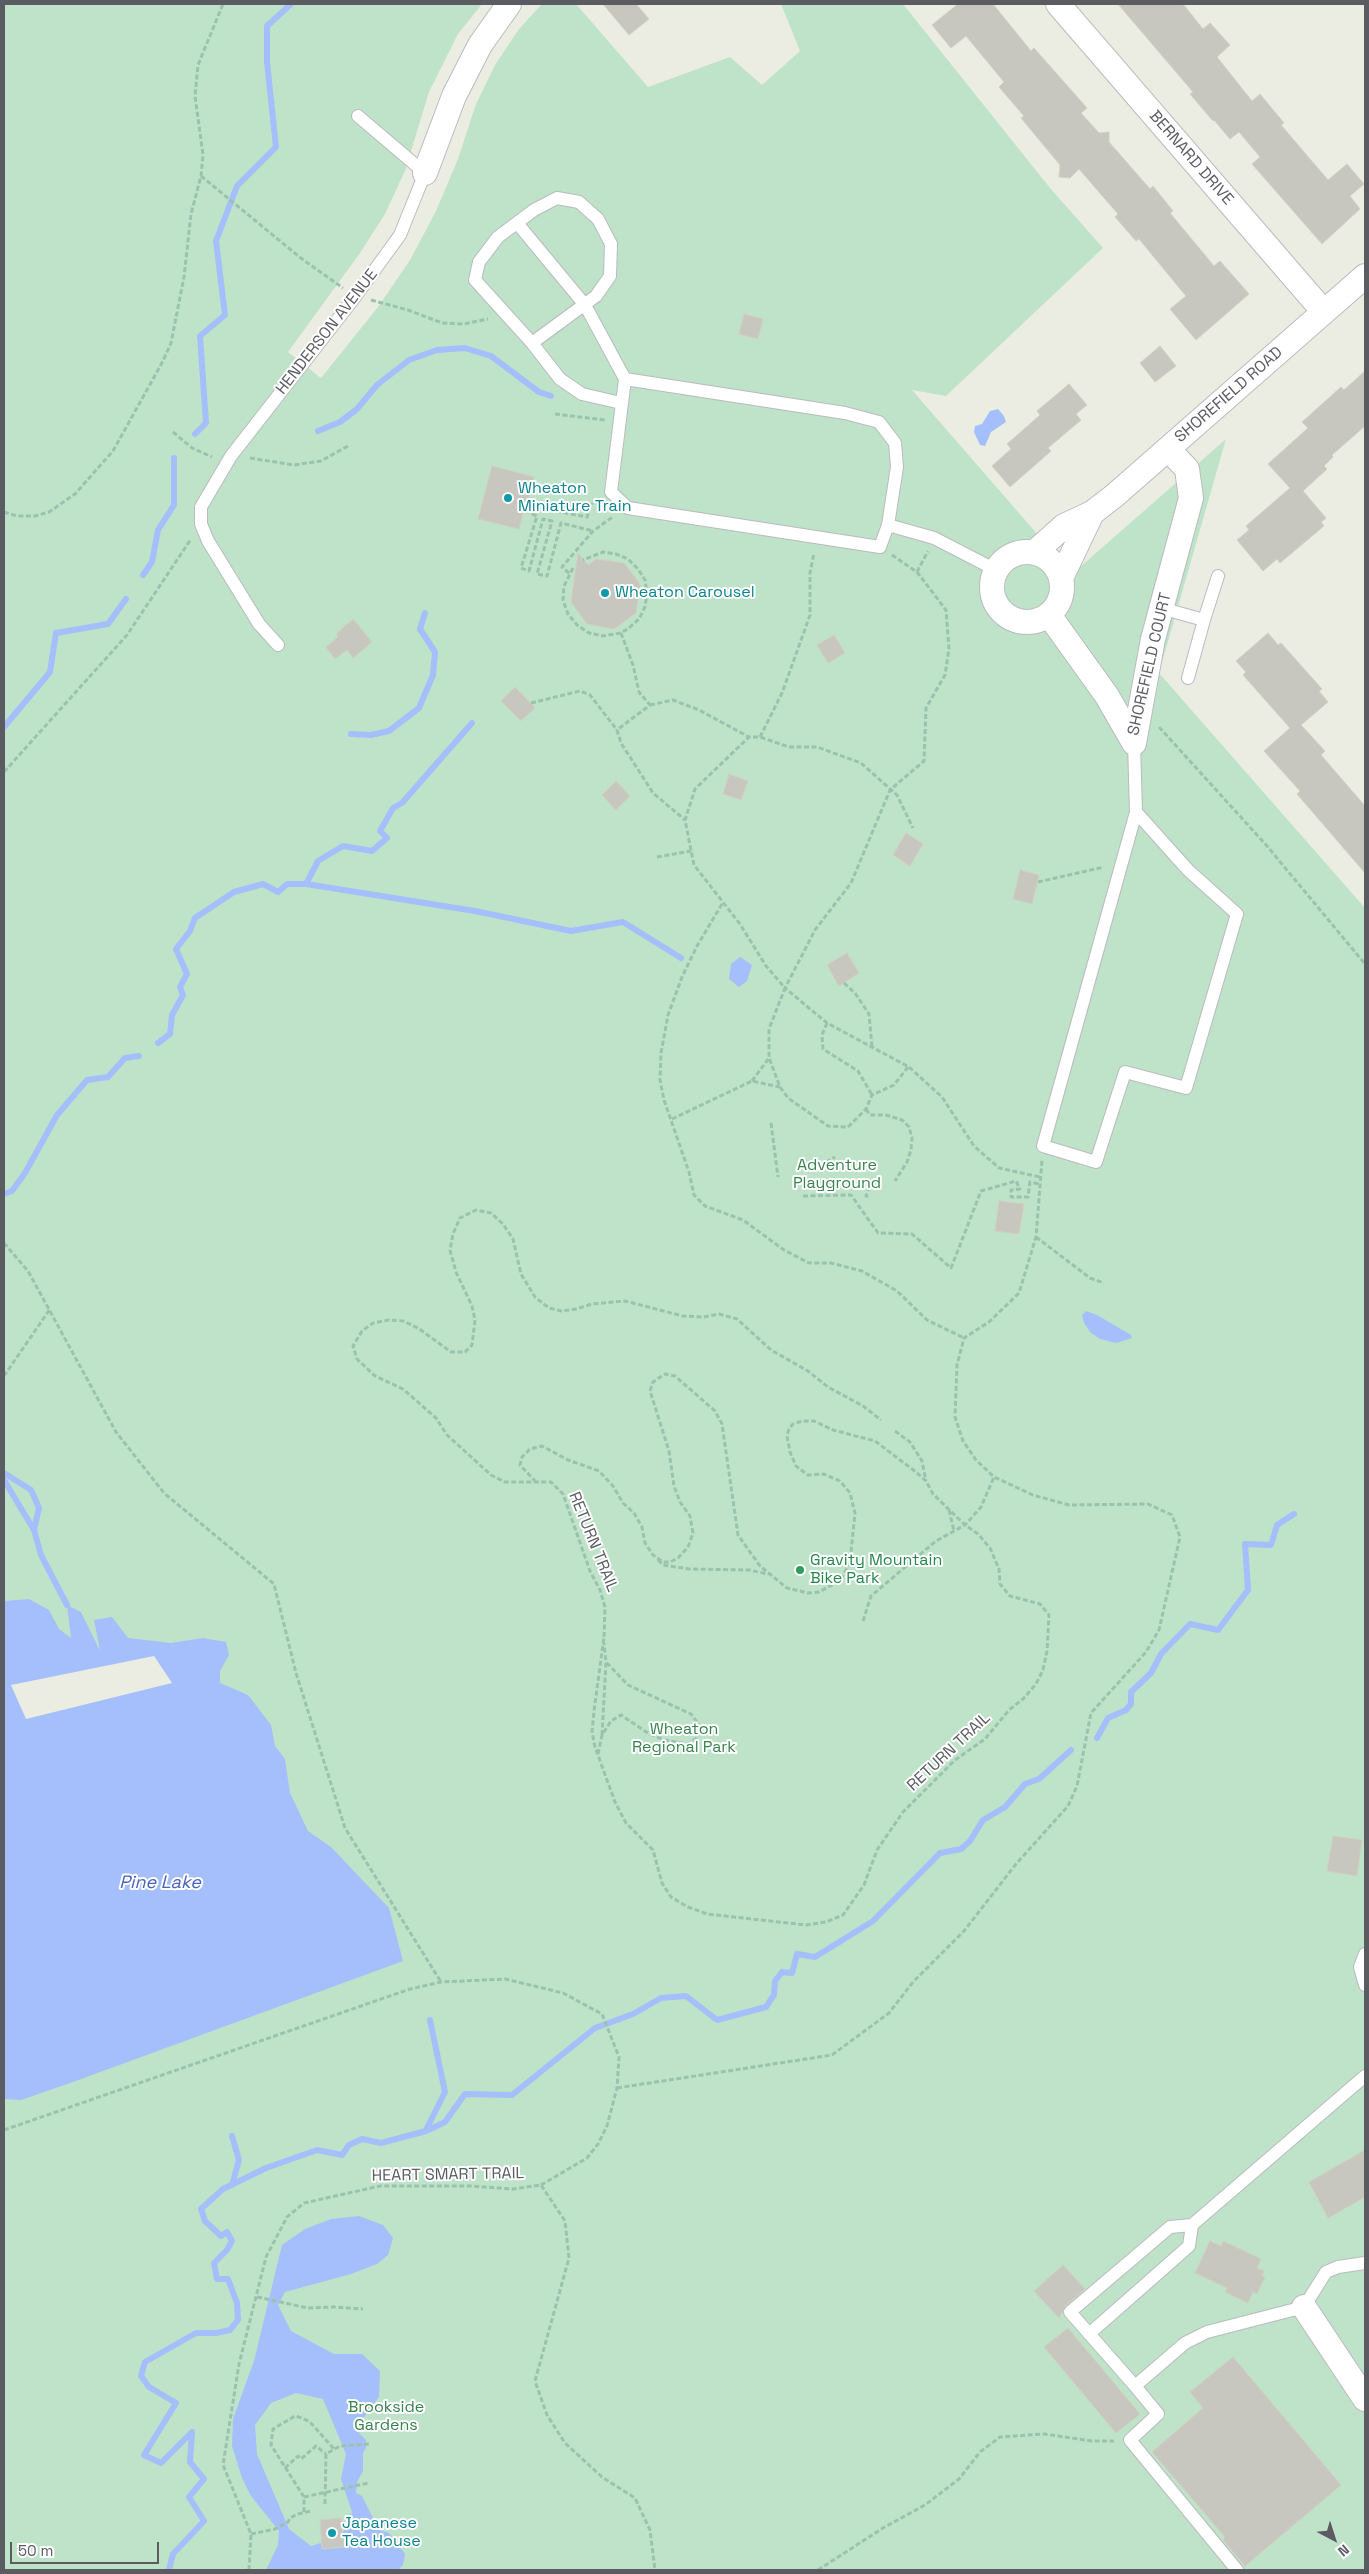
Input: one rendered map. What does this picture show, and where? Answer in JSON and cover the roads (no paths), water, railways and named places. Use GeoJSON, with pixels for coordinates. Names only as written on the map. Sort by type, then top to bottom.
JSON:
{"type":"FeatureCollection","features":[{"type":"Feature","properties":{"kind":"street","name":"HENDERSON AVENUE"},"geometry":{"type":"LineString","coordinates":[[425,173],[454,96],[480,45],[509,4]]}},
{"type":"Feature","properties":{"kind":"street","name":"BERNARD DRIVE"},"geometry":{"type":"LineString","coordinates":[[1058,4],[1324,312]]}},
{"type":"Feature","properties":{"kind":"street","name":"SHOREFIELD ROAD"},"geometry":{"type":"LineString","coordinates":[[1035,552],[1064,526],[1092,513],[1168,450],[1365,276]]}},
{"type":"Feature","properties":{"kind":"street","name":"SHOREFIELD COURT"},"geometry":{"type":"LineString","coordinates":[[1134,743],[1161,608],[1192,498],[1187,469],[1168,450]]}},
{"type":"Feature","properties":{"kind":"street","name":"SHOREFIELD ROAD"},"geometry":{"type":"LineString","coordinates":[[1049,615],[1062,598],[1062,576],[1092,513]]}},
{"type":"Feature","properties":{"kind":"street"},"geometry":{"type":"LineString","coordinates":[[1049,615],[1038,621],[1026,623],[1004,614],[992,594],[992,582],[996,570],[1003,561],[1013,554],[1024,551],[1035,552],[1047,556],[1056,565],[1062,576]]}},
{"type":"Feature","properties":{"kind":"street","name":"SHOREFIELD COURT"},"geometry":{"type":"LineString","coordinates":[[1049,615],[1107,696],[1134,743]]}},
{"type":"Feature","properties":{"kind":"street"},"geometry":{"type":"LineString","coordinates":[[1304,2307],[1365,2399]]}},
{"type":"Feature","properties":{"kind":"lane"},"geometry":{"type":"LineString","coordinates":[[358,116],[425,173]]}},
{"type":"Feature","properties":{"kind":"lane","name":"HENDERSON AVENUE"},"geometry":{"type":"LineString","coordinates":[[278,645],[259,624],[208,541],[201,524],[201,507],[232,456],[355,297],[400,234],[425,173]]}},
{"type":"Feature","properties":{"kind":"lane"},"geometry":{"type":"LineString","coordinates":[[532,343],[596,296],[610,276],[611,244],[598,218],[579,202],[557,198],[534,210],[516,223],[498,237],[479,262],[475,280],[532,343],[560,379],[582,394],[621,403]]}},
{"type":"Feature","properties":{"kind":"lane"},"geometry":{"type":"LineString","coordinates":[[516,223],[585,305],[625,379],[611,492],[628,508],[880,547],[888,526],[897,467],[895,443],[880,422],[845,413],[625,379]]}},
{"type":"Feature","properties":{"kind":"lane"},"geometry":{"type":"LineString","coordinates":[[888,526],[934,538],[996,570]]}},
{"type":"Feature","properties":{"kind":"lane"},"geometry":{"type":"LineString","coordinates":[[1188,678],[1218,576]]}},
{"type":"Feature","properties":{"kind":"lane"},"geometry":{"type":"LineString","coordinates":[[1161,608],[1204,620]]}},
{"type":"Feature","properties":{"kind":"lane"},"geometry":{"type":"LineString","coordinates":[[1134,743],[1136,812],[1043,1146],[1096,1162],[1125,1072],[1186,1088],[1237,914],[1188,870],[1136,812]]}},
{"type":"Feature","properties":{"kind":"lane"},"geometry":{"type":"LineString","coordinates":[[1365,1954],[1360,1967],[1365,1985]]}},
{"type":"Feature","properties":{"kind":"lane"},"geometry":{"type":"LineString","coordinates":[[1236,2570],[1130,2440],[1158,2414],[1070,2312],[1170,2227],[1192,2225],[1365,2076]]}},
{"type":"Feature","properties":{"kind":"lane"},"geometry":{"type":"LineString","coordinates":[[1089,2334],[1189,2246],[1192,2225]]}},
{"type":"Feature","properties":{"kind":"lane"},"geometry":{"type":"LineString","coordinates":[[1135,2386],[1185,2343],[1207,2332],[1304,2307],[1326,2272],[1338,2267],[1365,2263]]}},
{"type":"Feature","properties":{"kind":"water"},"geometry":{"type":"Polygon","coordinates":[[[998,409],[1006,422],[991,432],[985,446],[980,445],[974,432],[975,426],[982,424],[990,411],[998,409]]]}},
{"type":"Feature","properties":{"kind":"water"},"geometry":{"type":"Polygon","coordinates":[[[740,957],[752,965],[747,981],[739,987],[729,979],[731,964],[740,957]]]}},
{"type":"Feature","properties":{"kind":"water"},"geometry":{"type":"Polygon","coordinates":[[[1086,1311],[1097,1315],[1131,1335],[1132,1338],[1116,1343],[1100,1339],[1091,1333],[1084,1323],[1082,1315],[1086,1311]]]}},
{"type":"Feature","properties":{"kind":"water","name":"Pine Lake"},"geometry":{"type":"Polygon","coordinates":[[[29,1599],[49,1610],[59,1629],[71,1638],[67,1605],[81,1612],[100,1651],[94,1620],[112,1617],[128,1638],[171,1643],[203,1638],[226,1642],[229,1655],[220,1671],[220,1683],[248,1695],[271,1725],[275,1746],[285,1759],[290,1793],[308,1831],[331,1847],[389,1908],[403,1961],[21,2100],[4,2099],[4,1601],[29,1599]]]}},
{"type":"Feature","properties":{"kind":"water"},"geometry":{"type":"Polygon","coordinates":[[[359,2216],[383,2225],[393,2238],[388,2255],[377,2264],[351,2274],[285,2292],[278,2305],[291,2331],[334,2354],[362,2354],[380,2371],[379,2397],[364,2417],[359,2433],[366,2440],[366,2448],[363,2453],[363,2471],[357,2482],[356,2493],[362,2496],[379,2530],[389,2533],[405,2554],[403,2565],[398,2570],[266,2570],[278,2545],[279,2531],[251,2496],[242,2478],[232,2446],[233,2419],[254,2361],[282,2245],[305,2229],[331,2219],[359,2216]],[[296,2393],[271,2403],[255,2425],[257,2454],[289,2529],[311,2546],[341,2537],[352,2512],[341,2479],[346,2454],[323,2399],[296,2393]]]}},
{"type":"Feature","properties":{"kind":"waterway"},"geometry":{"type":"LineString","coordinates":[[195,434],[206,423],[200,336],[225,315],[216,241],[237,186],[276,147],[267,62],[267,26],[291,4]]}},
{"type":"Feature","properties":{"kind":"waterway"},"geometry":{"type":"LineString","coordinates":[[318,431],[340,422],[357,409],[377,385],[409,360],[437,350],[465,348],[491,356],[539,392],[551,396]]}},
{"type":"Feature","properties":{"kind":"waterway"},"geometry":{"type":"LineString","coordinates":[[143,575],[152,562],[158,530],[174,505],[174,458]]}},
{"type":"Feature","properties":{"kind":"waterway"},"geometry":{"type":"LineString","coordinates":[[4,727],[50,672],[56,633],[108,624],[126,599]]}},
{"type":"Feature","properties":{"kind":"waterway"},"geometry":{"type":"LineString","coordinates":[[351,734],[371,735],[389,731],[419,708],[433,675],[435,652],[420,629],[425,613]]}},
{"type":"Feature","properties":{"kind":"waterway"},"geometry":{"type":"LineString","coordinates":[[158,1043],[170,1034],[172,1015],[183,995],[180,987],[187,974],[176,949],[190,931],[195,918],[234,892],[263,884],[278,892],[287,884],[306,884],[318,861],[343,846],[372,851],[387,838],[380,831],[393,808],[402,803],[472,723]]}},
{"type":"Feature","properties":{"kind":"waterway"},"geometry":{"type":"LineString","coordinates":[[306,884],[475,911],[571,931],[623,922],[681,958]]}},
{"type":"Feature","properties":{"kind":"waterway"},"geometry":{"type":"LineString","coordinates":[[4,1194],[12,1191],[25,1173],[57,1115],[87,1080],[108,1077],[125,1058],[139,1056]]}},
{"type":"Feature","properties":{"kind":"waterway"},"geometry":{"type":"LineString","coordinates":[[4,1473],[31,1490],[39,1508],[34,1530],[41,1555],[67,1605]]}},
{"type":"Feature","properties":{"kind":"waterway"},"geometry":{"type":"LineString","coordinates":[[4,1480],[34,1530]]}},
{"type":"Feature","properties":{"kind":"waterway"},"geometry":{"type":"LineString","coordinates":[[1097,1738],[1108,1718],[1126,1710],[1131,1704],[1131,1692],[1151,1673],[1161,1654],[1190,1624],[1218,1630],[1248,1590],[1245,1544],[1271,1545],[1277,1525],[1294,1514]]}},
{"type":"Feature","properties":{"kind":"waterway"},"geometry":{"type":"LineString","coordinates":[[169,2570],[173,2554],[204,2521],[189,2497],[204,2479],[190,2462],[192,2432],[161,2463],[144,2455],[176,2403],[149,2387],[141,2376],[145,2362],[196,2333],[216,2333],[230,2330],[238,2320],[237,2303],[228,2279],[217,2279],[214,2263],[227,2250],[232,2241],[227,2232],[221,2236],[205,2221],[201,2209],[223,2189],[266,2168],[317,2150],[342,2155],[349,2145],[362,2139],[381,2143],[426,2131],[445,2122],[465,2094],[512,2095],[595,2028],[633,2014],[661,1998],[686,1996],[717,2020],[766,2007],[774,1995],[775,1981],[782,1972],[792,1973],[797,1954],[815,1957],[873,1921],[940,1853],[961,1849],[970,1841],[983,1820],[1005,1807],[1025,1784],[1039,1779],[1071,1750]]}},
{"type":"Feature","properties":{"kind":"waterway"},"geometry":{"type":"LineString","coordinates":[[426,2130],[445,2092],[430,2020]]}},
{"type":"Feature","properties":{"kind":"waterway"},"geometry":{"type":"LineString","coordinates":[[232,2136],[239,2160],[232,2185]]}},
{"type":"Feature","properties":{"kind":"place","name":"Wheaton Miniature Train"},"geometry":{"type":"Point","coordinates":[508,498]}},
{"type":"Feature","properties":{"kind":"place","name":"Wheaton Carousel"},"geometry":{"type":"Point","coordinates":[605,593]}},
{"type":"Feature","properties":{"kind":"place","name":"Gravity Mountain Bike Park"},"geometry":{"type":"Point","coordinates":[800,1570]}},
{"type":"Feature","properties":{"kind":"place","name":"Japanese Tea House"},"geometry":{"type":"Point","coordinates":[332,2533]}},
{"type":"Feature","properties":{"kind":"park label","name":"Adventure Playground"},"geometry":{"type":"Point","coordinates":[837,1175]}},
{"type":"Feature","properties":{"kind":"park label","name":"Wheaton Regional Park"},"geometry":{"type":"Point","coordinates":[684,1739]}},
{"type":"Feature","properties":{"kind":"park label","name":"Brookside Gardens"},"geometry":{"type":"Point","coordinates":[386,2417]}}]}
